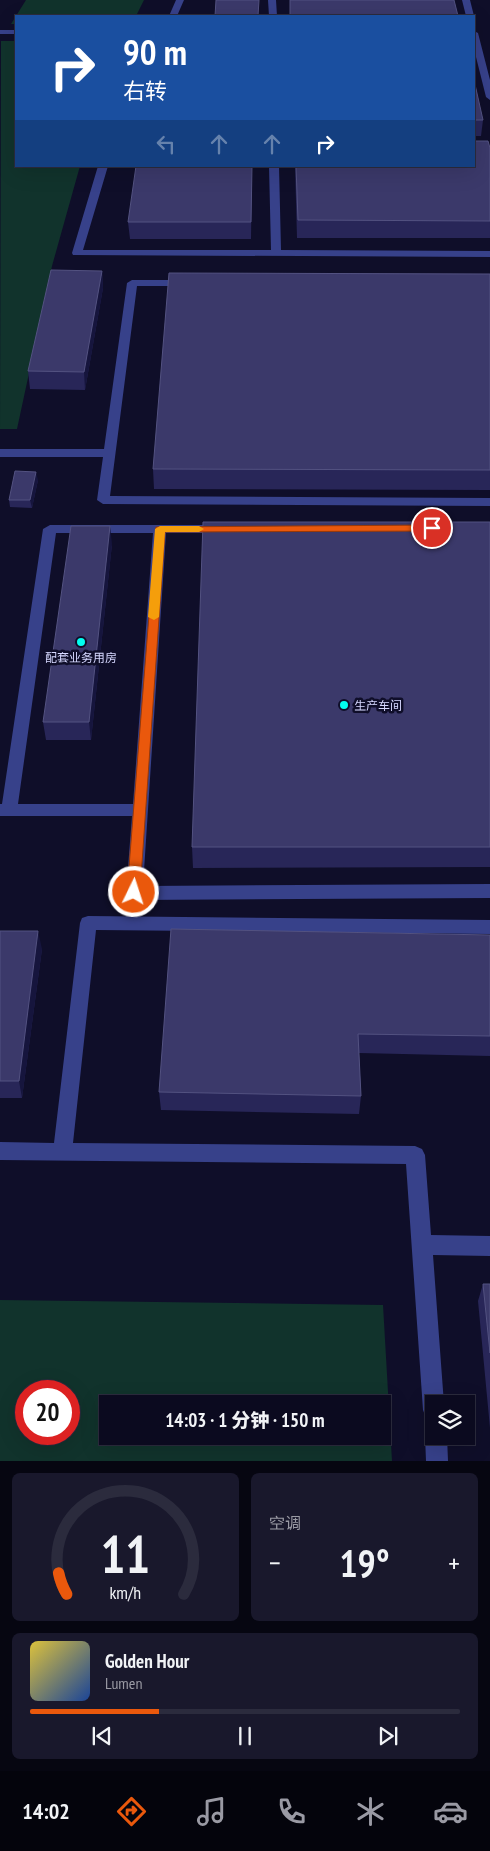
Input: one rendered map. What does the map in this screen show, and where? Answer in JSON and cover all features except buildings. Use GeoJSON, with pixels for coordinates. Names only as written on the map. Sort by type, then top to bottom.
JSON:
{"type":"FeatureCollection","features":[{"type":"Feature","properties":{"kind":"lane"},"geometry":{"type":"LineString","coordinates":[[173,15],[180,0]]}},
{"type":"Feature","properties":{"kind":"lane"},"geometry":{"type":"LineString","coordinates":[[272,0],[272,15]]}},
{"type":"Feature","properties":{"kind":"lane"},"geometry":{"type":"LineString","coordinates":[[466,0],[470,15]]}},
{"type":"Feature","properties":{"kind":"lane"},"geometry":{"type":"LineString","coordinates":[[0,32],[15,32]]}},
{"type":"Feature","properties":{"kind":"lane"},"geometry":{"type":"LineString","coordinates":[[475,42],[477,60],[490,97]]}},
{"type":"Feature","properties":{"kind":"lane"},"geometry":{"type":"LineString","coordinates":[[102,167],[77,253],[490,254]]}},
{"type":"Feature","properties":{"kind":"lane"},"geometry":{"type":"LineString","coordinates":[[274,167],[276,254]]}},
{"type":"Feature","properties":{"kind":"lane"},"geometry":{"type":"LineString","coordinates":[[201,283],[132,283],[103,500],[490,502]]}},
{"type":"Feature","properties":{"kind":"lane"},"geometry":{"type":"LineString","coordinates":[[0,453],[109,453]]}},
{"type":"Feature","properties":{"kind":"lane"},"geometry":{"type":"LineString","coordinates":[[140,810],[4,810],[50,529],[238,529]]}},
{"type":"Feature","properties":{"kind":"lane"},"geometry":{"type":"LineString","coordinates":[[160,529],[134,892],[490,891]]}},
{"type":"Feature","properties":{"kind":"lane"},"geometry":{"type":"LineString","coordinates":[[63,1151],[88,923],[490,927]]}},
{"type":"Feature","properties":{"kind":"lane"},"geometry":{"type":"LineString","coordinates":[[0,1151],[415,1155],[433,1395]]}},
{"type":"Feature","properties":{"kind":"lane"},"geometry":{"type":"LineString","coordinates":[[422,1245],[490,1246]]}},
{"type":"Feature","properties":{"kind":"lane"},"geometry":{"type":"LineString","coordinates":[[436,1445],[437,1461]]}},
{"type":"Feature","properties":{"kind":"green space"},"geometry":{"type":"Polygon","coordinates":[[[26,0],[144,0],[136,15],[17,15],[26,0]]]}},
{"type":"Feature","properties":{"kind":"green space"},"geometry":{"type":"Polygon","coordinates":[[[1,41],[15,41],[15,167],[80,167],[52,266],[17,429],[0,429],[1,41]]]}},
{"type":"Feature","properties":{"kind":"green space"},"geometry":{"type":"Polygon","coordinates":[[[0,1300],[383,1305],[388,1395],[99,1395],[99,1445],[391,1444],[392,1461],[0,1461],[0,1300]]]}},
{"type":"Feature","properties":{"kind":"slow traffic"},"geometry":{"type":"LineString","coordinates":[[154,617],[160,529],[199,529]]}},
{"type":"Feature","properties":{"kind":"place","name":"配套业务用房"},"geometry":{"type":"Point","coordinates":[81,642]}},
{"type":"Feature","properties":{"kind":"place","name":"生产车间"},"geometry":{"type":"Point","coordinates":[344,705]}},
{"type":"Feature","properties":{"kind":"route"},"geometry":{"type":"LineString","coordinates":[[134,892],[160,529],[432,528]]}}]}
